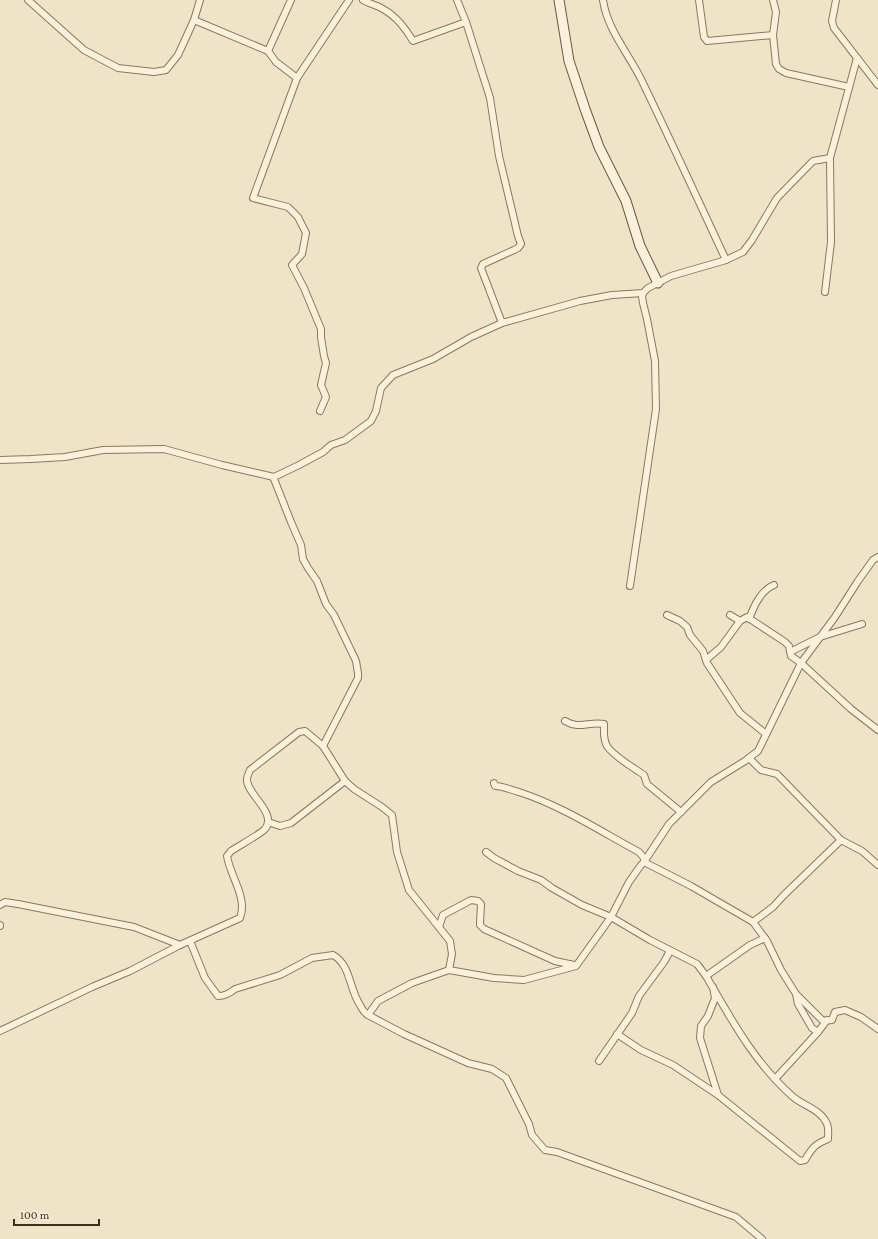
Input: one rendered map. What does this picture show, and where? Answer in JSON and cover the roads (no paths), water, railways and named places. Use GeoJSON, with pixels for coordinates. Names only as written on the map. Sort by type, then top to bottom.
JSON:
{"type":"FeatureCollection","features":[{"type":"Feature","properties":{"kind":"street"},"geometry":{"type":"LineString","coordinates":[[28,0],[84,50],[118,68],[154,72],[166,70],[178,55],[194,20],[200,0]]}},
{"type":"Feature","properties":{"kind":"street"},"geometry":{"type":"LineString","coordinates":[[268,52],[291,0]]}},
{"type":"Feature","properties":{"kind":"street"},"geometry":{"type":"LineString","coordinates":[[320,411],[326,397],[321,385],[326,363],[321,329],[304,288],[292,265],[302,254],[306,233],[298,217],[288,207],[253,198],[297,78],[349,0]]}},
{"type":"Feature","properties":{"kind":"street"},"geometry":{"type":"LineString","coordinates":[[363,0],[393,16],[402,25],[413,41],[466,22]]}},
{"type":"Feature","properties":{"kind":"street"},"geometry":{"type":"LineString","coordinates":[[457,0],[466,22],[490,98],[499,156],[521,244],[518,248],[483,264],[481,268],[502,323]]}},
{"type":"Feature","properties":{"kind":"street"},"geometry":{"type":"LineString","coordinates":[[559,0],[569,61],[598,147],[626,201],[640,246],[658,283]]}},
{"type":"Feature","properties":{"kind":"street"},"geometry":{"type":"LineString","coordinates":[[603,0],[604,8],[617,38],[640,77],[726,260]]}},
{"type":"Feature","properties":{"kind":"street"},"geometry":{"type":"LineString","coordinates":[[698,0],[704,37],[708,41],[773,35]]}},
{"type":"Feature","properties":{"kind":"street"},"geometry":{"type":"LineString","coordinates":[[774,0],[776,12],[773,35],[776,64],[779,69],[786,73],[849,87]]}},
{"type":"Feature","properties":{"kind":"street"},"geometry":{"type":"LineString","coordinates":[[836,0],[832,21],[834,28],[878,85]]}},
{"type":"Feature","properties":{"kind":"street"},"geometry":{"type":"LineString","coordinates":[[194,20],[268,52],[276,62],[297,78]]}},
{"type":"Feature","properties":{"kind":"street"},"geometry":{"type":"LineString","coordinates":[[826,292],[831,242],[830,158],[857,58]]}},
{"type":"Feature","properties":{"kind":"street"},"geometry":{"type":"LineString","coordinates":[[630,586],[656,409],[654,361],[643,303],[643,293],[648,288],[671,276],[726,260],[743,252],[752,240],[777,198],[813,161],[830,158]]}},
{"type":"Feature","properties":{"kind":"street"},"geometry":{"type":"LineString","coordinates":[[0,460],[65,457],[103,450],[164,449],[274,477],[323,452],[331,445],[345,440],[371,421],[376,411],[381,388],[393,375],[433,359],[471,337],[502,323],[580,301],[612,295],[643,293]]}},
{"type":"Feature","properties":{"kind":"street"},"geometry":{"type":"LineString","coordinates":[[274,477],[301,545],[304,559],[308,568],[317,581],[326,604],[334,615],[356,661],[358,678],[323,746]]}},
{"type":"Feature","properties":{"kind":"street"},"geometry":{"type":"LineString","coordinates":[[368,1015],[378,1001],[412,983],[449,970],[494,978],[524,980],[576,966],[611,917],[629,882],[669,824],[712,782],[758,751],[801,663],[835,617],[873,560],[878,557]]}},
{"type":"Feature","properties":{"kind":"street"},"geometry":{"type":"LineString","coordinates":[[749,619],[754,606],[761,596],[774,585]]}},
{"type":"Feature","properties":{"kind":"street"},"geometry":{"type":"LineString","coordinates":[[667,615],[680,621],[687,627],[690,635],[703,651],[706,660],[740,712],[766,734]]}},
{"type":"Feature","properties":{"kind":"street"},"geometry":{"type":"LineString","coordinates":[[730,615],[740,621]]}},
{"type":"Feature","properties":{"kind":"street"},"geometry":{"type":"LineString","coordinates":[[706,660],[721,647],[740,621],[747,617],[785,642],[789,646],[791,656],[801,663],[851,709],[878,730]]}},
{"type":"Feature","properties":{"kind":"street"},"geometry":{"type":"LineString","coordinates":[[790,652],[820,637],[862,624]]}},
{"type":"Feature","properties":{"kind":"street"},"geometry":{"type":"LineString","coordinates":[[565,721],[577,726],[597,723],[604,724],[606,745],[611,751],[628,765],[644,775],[647,784],[681,812]]}},
{"type":"Feature","properties":{"kind":"street"},"geometry":{"type":"LineString","coordinates":[[0,1031],[92,986],[137,968],[180,945],[240,918],[243,910],[241,899],[227,856],[231,851],[265,830],[268,822],[267,814],[247,781],[250,770],[298,732],[305,731],[323,746],[345,781],[354,789],[392,815],[397,852],[409,890],[450,941],[452,949],[449,970]]}},
{"type":"Feature","properties":{"kind":"street"},"geometry":{"type":"LineString","coordinates":[[749,758],[761,770],[777,774],[841,840],[862,851],[878,865]]}},
{"type":"Feature","properties":{"kind":"street"},"geometry":{"type":"LineString","coordinates":[[268,822],[280,826],[291,823],[345,781]]}},
{"type":"Feature","properties":{"kind":"street"},"geometry":{"type":"LineString","coordinates":[[494,783],[495,786],[501,786],[548,803],[598,829],[639,852],[644,858],[644,862],[691,886],[753,922],[764,938],[780,970],[796,994],[823,1021],[832,1020],[835,1012],[845,1010],[878,1029]]}},
{"type":"Feature","properties":{"kind":"street"},"geometry":{"type":"LineString","coordinates":[[753,922],[773,907],[788,890],[841,840]]}},
{"type":"Feature","properties":{"kind":"street"},"geometry":{"type":"LineString","coordinates":[[486,852],[518,871],[542,880],[552,888],[582,905],[611,917],[697,964],[706,976],[753,1054],[774,1079],[793,1097],[819,1113],[828,1124],[828,1139],[818,1144],[811,1150],[805,1160],[800,1161],[718,1095],[673,1065],[641,1050],[617,1034]]}},
{"type":"Feature","properties":{"kind":"street"},"geometry":{"type":"LineString","coordinates":[[439,927],[445,913],[471,900],[475,900],[481,904],[480,925],[484,929],[555,961],[576,966]]}},
{"type":"Feature","properties":{"kind":"street"},"geometry":{"type":"LineString","coordinates":[[0,905],[5,902],[18,904],[134,927],[180,945]]}},
{"type":"Feature","properties":{"kind":"street"},"geometry":{"type":"LineString","coordinates":[[706,976],[764,938]]}},
{"type":"Feature","properties":{"kind":"street"},"geometry":{"type":"LineString","coordinates":[[190,941],[205,978],[218,996],[222,996],[235,990],[280,975],[312,958],[333,955],[342,961],[346,968],[356,998],[365,1013],[404,1034],[468,1063],[492,1069],[506,1078],[529,1124],[532,1135],[545,1150],[557,1152],[736,1217],[762,1239]]}},
{"type":"Feature","properties":{"kind":"street"},"geometry":{"type":"LineString","coordinates":[[599,1062],[632,1012],[640,996],[664,962],[670,950]]}},
{"type":"Feature","properties":{"kind":"street"},"geometry":{"type":"LineString","coordinates":[[712,987],[715,998],[708,1016],[701,1026],[700,1038],[718,1095]]}},
{"type":"Feature","properties":{"kind":"street"},"geometry":{"type":"LineString","coordinates":[[796,994],[798,1004],[812,1028],[818,1032]]}},
{"type":"Feature","properties":{"kind":"street"},"geometry":{"type":"LineString","coordinates":[[774,1079],[818,1032],[827,1020]]}}]}
